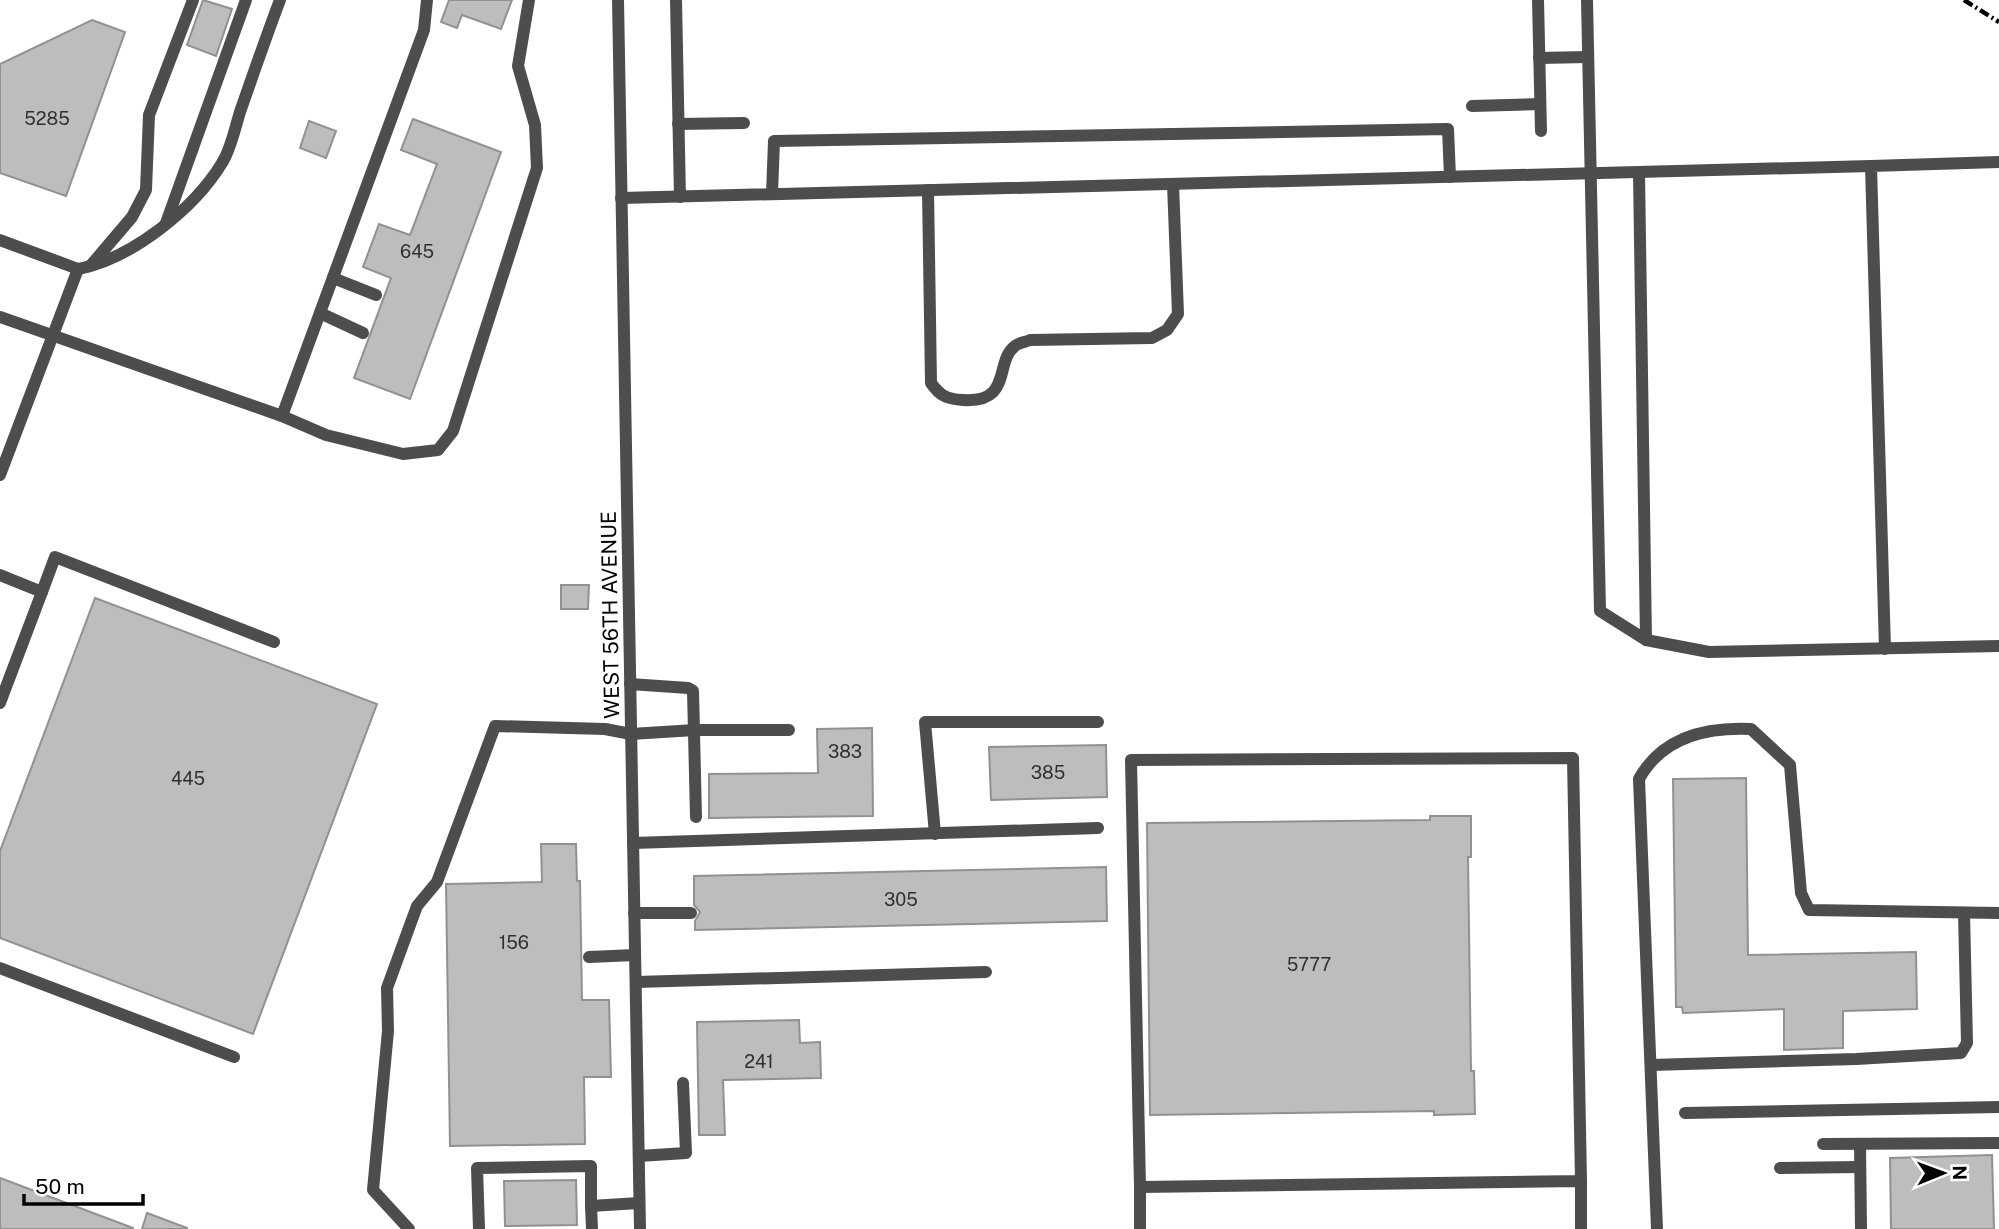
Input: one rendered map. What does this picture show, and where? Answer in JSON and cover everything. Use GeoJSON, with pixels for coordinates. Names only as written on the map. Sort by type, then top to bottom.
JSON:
{"type":"FeatureCollection","features":[{"type":"Feature","properties":{"kind":"street"},"geometry":{"type":"LineString","coordinates":[[0,475],[53,336],[84,268],[132,217],[146,190],[149,116],[193,0]]}},
{"type":"Feature","properties":{"kind":"street"},"geometry":{"type":"LineString","coordinates":[[166,223],[246,0]]}},
{"type":"Feature","properties":{"kind":"street"},"geometry":{"type":"LineString","coordinates":[[0,240],[84,268],[126,250],[166,223],[200,192],[223,161],[280,0]]}},
{"type":"Feature","properties":{"kind":"street"},"geometry":{"type":"LineString","coordinates":[[282,416],[424,30],[427,0]]}},
{"type":"Feature","properties":{"kind":"street"},"geometry":{"type":"LineString","coordinates":[[0,317],[282,416],[326,435],[403,454],[438,450],[453,431],[537,167],[535,125],[518,66],[530,0]]}},
{"type":"Feature","properties":{"kind":"street","name":"WEST 56TH AVENUE"},"geometry":{"type":"LineString","coordinates":[[618,0],[640,1229]]}},
{"type":"Feature","properties":{"kind":"street"},"geometry":{"type":"LineString","coordinates":[[676,0],[680,197]]}},
{"type":"Feature","properties":{"kind":"street"},"geometry":{"type":"LineString","coordinates":[[1538,0],[1541,131]]}},
{"type":"Feature","properties":{"kind":"street"},"geometry":{"type":"LineString","coordinates":[[1587,0],[1600,611],[1646,640],[1709,652],[1999,646]]}},
{"type":"Feature","properties":{"kind":"street"},"geometry":{"type":"LineString","coordinates":[[1539,58],[1588,57]]}},
{"type":"Feature","properties":{"kind":"street"},"geometry":{"type":"LineString","coordinates":[[1472,106],[1540,104]]}},
{"type":"Feature","properties":{"kind":"street"},"geometry":{"type":"LineString","coordinates":[[678,124],[744,123]]}},
{"type":"Feature","properties":{"kind":"street"},"geometry":{"type":"LineString","coordinates":[[772,194],[774,141],[1448,129],[1450,177]]}},
{"type":"Feature","properties":{"kind":"street"},"geometry":{"type":"LineString","coordinates":[[621,198],[1999,162]]}},
{"type":"Feature","properties":{"kind":"street"},"geometry":{"type":"LineString","coordinates":[[1871,166],[1885,649]]}},
{"type":"Feature","properties":{"kind":"street"},"geometry":{"type":"LineString","coordinates":[[1639,173],[1646,640]]}},
{"type":"Feature","properties":{"kind":"street"},"geometry":{"type":"LineString","coordinates":[[928,190],[931,383],[939,395],[952,400],[972,401],[990,394],[1001,381],[1006,359],[1015,346],[1030,340],[1152,338],[1167,330],[1178,314],[1173,184]]}},
{"type":"Feature","properties":{"kind":"street"},"geometry":{"type":"LineString","coordinates":[[333,278],[376,295]]}},
{"type":"Feature","properties":{"kind":"street"},"geometry":{"type":"LineString","coordinates":[[320,313],[363,333]]}},
{"type":"Feature","properties":{"kind":"street"},"geometry":{"type":"LineString","coordinates":[[0,703],[55,557],[274,642]]}},
{"type":"Feature","properties":{"kind":"street"},"geometry":{"type":"LineString","coordinates":[[0,575],[42,592]]}},
{"type":"Feature","properties":{"kind":"street"},"geometry":{"type":"LineString","coordinates":[[630,684],[688,688],[693,691],[696,817]]}},
{"type":"Feature","properties":{"kind":"street"},"geometry":{"type":"LineString","coordinates":[[935,834],[925,722],[1098,722]]}},
{"type":"Feature","properties":{"kind":"street"},"geometry":{"type":"LineString","coordinates":[[409,1229],[373,1190],[388,1031],[387,988],[417,906],[437,882],[495,726],[605,729],[631,734],[695,730],[789,730]]}},
{"type":"Feature","properties":{"kind":"street"},"geometry":{"type":"LineString","coordinates":[[1657,1229],[1639,779],[1647,764],[1675,742],[1721,728],[1751,729],[1790,765],[1801,894],[1809,910],[1999,912]]}},
{"type":"Feature","properties":{"kind":"street"},"geometry":{"type":"LineString","coordinates":[[1140,1229],[1131,760],[1573,758],[1581,1229]]}},
{"type":"Feature","properties":{"kind":"street"},"geometry":{"type":"LineString","coordinates":[[633,843],[1098,828]]}},
{"type":"Feature","properties":{"kind":"street"},"geometry":{"type":"LineString","coordinates":[[634,913],[691,913]]}},
{"type":"Feature","properties":{"kind":"street"},"geometry":{"type":"LineString","coordinates":[[1651,1065],[1856,1059],[1961,1052],[1967,1043],[1964,913]]}},
{"type":"Feature","properties":{"kind":"street"},"geometry":{"type":"LineString","coordinates":[[589,957],[635,955]]}},
{"type":"Feature","properties":{"kind":"street"},"geometry":{"type":"LineString","coordinates":[[0,968],[234,1057]]}},
{"type":"Feature","properties":{"kind":"street"},"geometry":{"type":"LineString","coordinates":[[636,982],[986,972]]}},
{"type":"Feature","properties":{"kind":"street"},"geometry":{"type":"LineString","coordinates":[[639,1156],[686,1153],[682,1083]]}},
{"type":"Feature","properties":{"kind":"street"},"geometry":{"type":"LineString","coordinates":[[1685,1112],[1999,1107]]}},
{"type":"Feature","properties":{"kind":"street"},"geometry":{"type":"LineString","coordinates":[[1823,1144],[1999,1143]]}},
{"type":"Feature","properties":{"kind":"street"},"geometry":{"type":"LineString","coordinates":[[1860,1144],[1861,1229]]}},
{"type":"Feature","properties":{"kind":"street"},"geometry":{"type":"LineString","coordinates":[[479,1229],[477,1168],[591,1166],[592,1229]]}},
{"type":"Feature","properties":{"kind":"street"},"geometry":{"type":"LineString","coordinates":[[1780,1168],[1860,1167]]}},
{"type":"Feature","properties":{"kind":"street"},"geometry":{"type":"LineString","coordinates":[[1140,1187],[1581,1181]]}},
{"type":"Feature","properties":{"kind":"street"},"geometry":{"type":"LineString","coordinates":[[591,1206],[639,1203]]}},
{"type":"Feature","properties":{"kind":"building"},"geometry":{"type":"Polygon","coordinates":[[[203,0],[232,9],[216,56],[187,45],[203,0]]]}},
{"type":"Feature","properties":{"kind":"building"},"geometry":{"type":"Polygon","coordinates":[[[449,0],[512,0],[501,29],[462,15],[457,28],[441,22],[449,0]]]}},
{"type":"Feature","properties":{"kind":"building"},"geometry":{"type":"Polygon","coordinates":[[[92,20],[125,32],[66,196],[0,173],[0,64],[92,20]]]}},
{"type":"Feature","properties":{"kind":"building"},"geometry":{"type":"Polygon","coordinates":[[[413,119],[501,152],[410,399],[354,378],[391,278],[363,267],[379,224],[410,235],[437,164],[401,150],[413,119]]]}},
{"type":"Feature","properties":{"kind":"building"},"geometry":{"type":"Polygon","coordinates":[[[309,121],[336,131],[326,158],[300,148],[309,121]]]}},
{"type":"Feature","properties":{"kind":"building"},"geometry":{"type":"Polygon","coordinates":[[[561,585],[589,585],[588,609],[561,609],[561,585]]]}},
{"type":"Feature","properties":{"kind":"building"},"geometry":{"type":"Polygon","coordinates":[[[95,598],[377,704],[253,1034],[0,938],[0,851],[95,598]]]}},
{"type":"Feature","properties":{"kind":"building"},"geometry":{"type":"Polygon","coordinates":[[[872,728],[873,816],[709,818],[709,774],[818,773],[817,729],[872,728]]]}},
{"type":"Feature","properties":{"kind":"building"},"geometry":{"type":"Polygon","coordinates":[[[1106,745],[1107,797],[991,800],[989,747],[1106,745]]]}},
{"type":"Feature","properties":{"kind":"building"},"geometry":{"type":"Polygon","coordinates":[[[1746,778],[1748,955],[1916,952],[1917,1009],[1843,1011],[1843,1048],[1784,1050],[1784,1009],[1683,1013],[1682,1007],[1676,1007],[1673,779],[1746,778]]]}},
{"type":"Feature","properties":{"kind":"building"},"geometry":{"type":"Polygon","coordinates":[[[1430,816],[1471,816],[1471,857],[1468,857],[1471,1071],[1474,1071],[1475,1114],[1434,1115],[1434,1111],[1150,1115],[1147,823],[1430,820],[1430,816]]]}},
{"type":"Feature","properties":{"kind":"building"},"geometry":{"type":"Polygon","coordinates":[[[541,844],[576,844],[577,881],[580,881],[582,1000],[609,1000],[611,1077],[584,1077],[585,1144],[450,1146],[446,884],[542,882],[541,844]]]}},
{"type":"Feature","properties":{"kind":"building"},"geometry":{"type":"Polygon","coordinates":[[[1106,867],[1107,921],[695,930],[695,921],[700,912],[694,905],[694,876],[1106,867]]]}},
{"type":"Feature","properties":{"kind":"building"},"geometry":{"type":"Polygon","coordinates":[[[799,1020],[800,1043],[820,1042],[821,1078],[723,1080],[725,1135],[699,1135],[697,1022],[799,1020]]]}},
{"type":"Feature","properties":{"kind":"building"},"geometry":{"type":"Polygon","coordinates":[[[1992,1155],[1994,1229],[1891,1229],[1890,1158],[1992,1155]]]}},
{"type":"Feature","properties":{"kind":"building"},"geometry":{"type":"Polygon","coordinates":[[[0,1178],[133,1228],[133,1229],[0,1229],[0,1178]]]}},
{"type":"Feature","properties":{"kind":"building"},"geometry":{"type":"Polygon","coordinates":[[[576,1180],[577,1225],[505,1226],[504,1181],[576,1180]]]}},
{"type":"Feature","properties":{"kind":"building"},"geometry":{"type":"Polygon","coordinates":[[[147,1213],[187,1228],[187,1229],[142,1229],[147,1213]]]}},
{"type":"Feature","properties":{"kind":"railway"},"geometry":{"type":"LineString","coordinates":[[1964,0],[1999,22]]}}]}
